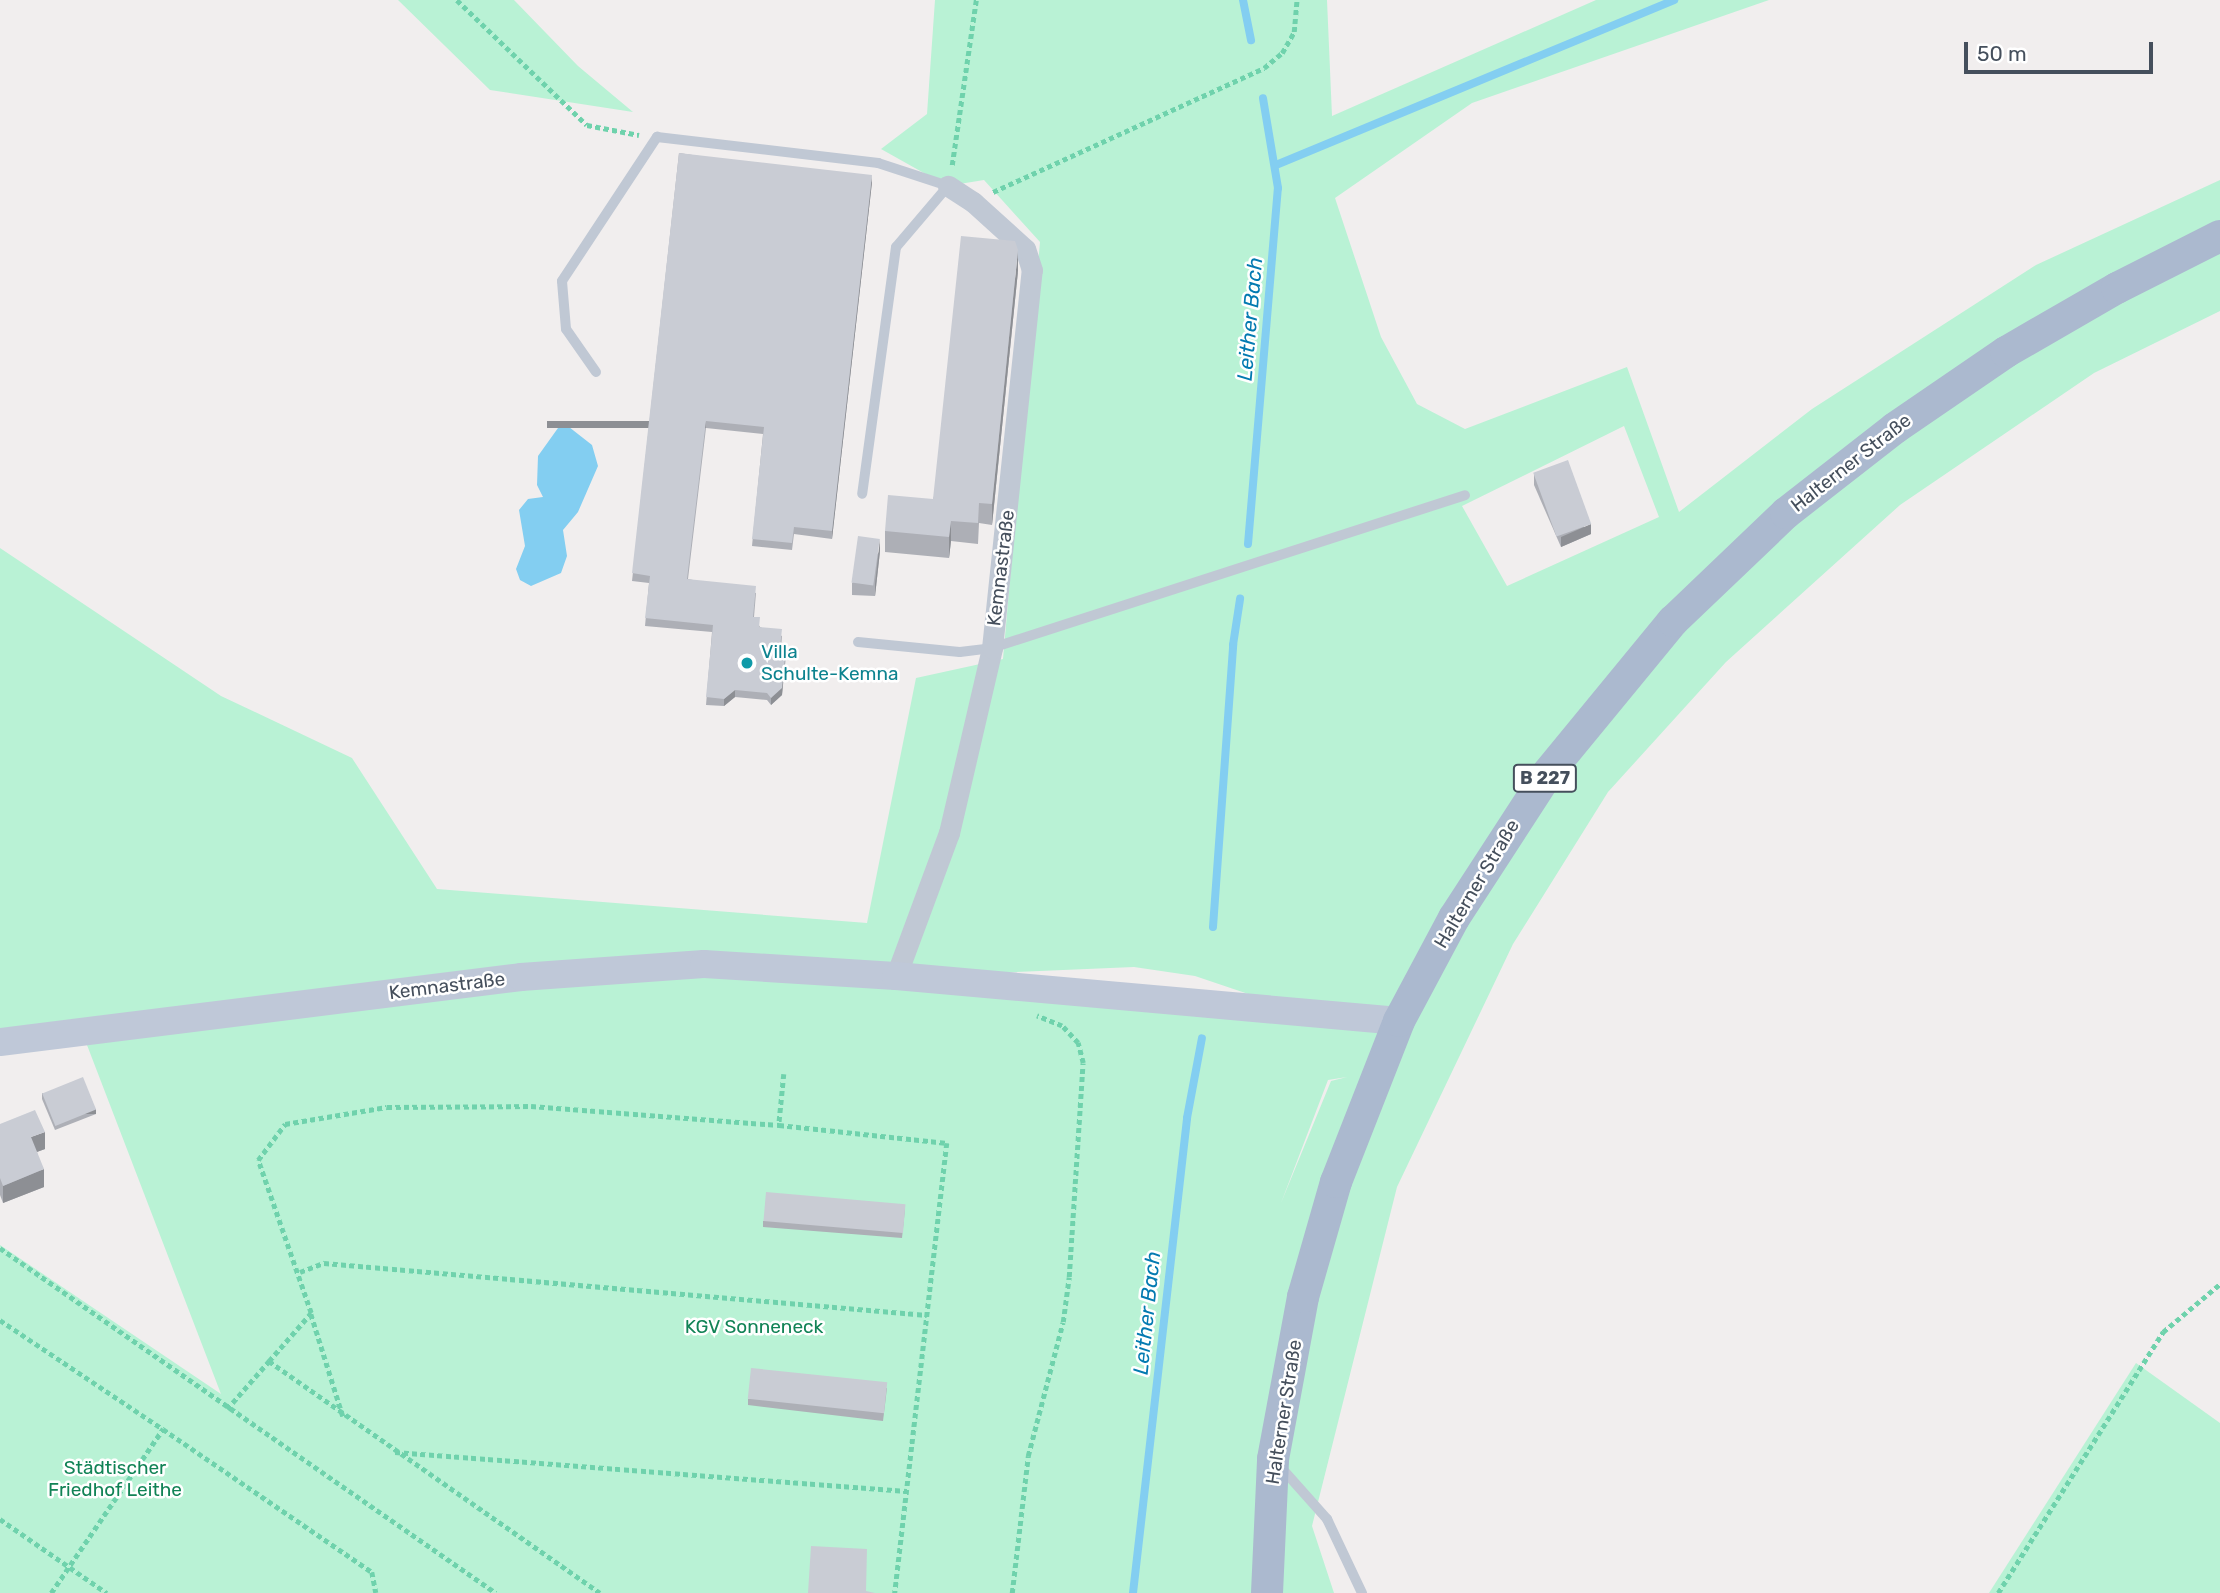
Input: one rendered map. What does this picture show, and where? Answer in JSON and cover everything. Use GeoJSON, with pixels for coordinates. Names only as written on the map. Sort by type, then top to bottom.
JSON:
{"type":"FeatureCollection","features":[{"type":"Feature","properties":{"kind":"main road","name":"Halterner Straße"},"geometry":{"type":"LineString","coordinates":[[1267,1593],[1273,1459],[1303,1297],[1336,1182],[1399,1021],[1454,918],[1548,773],[1673,621],[1786,513],[1895,428],[2006,352],[2220,236]]}},
{"type":"Feature","properties":{"kind":"street","name":"Kemnastraße"},"geometry":{"type":"LineString","coordinates":[[896,975],[948,833],[992,648],[1032,270],[1025,249],[973,202],[948,186]]}},
{"type":"Feature","properties":{"kind":"street","name":"Kemnastraße"},"geometry":{"type":"LineString","coordinates":[[0,1042],[614,968],[704,964],[896,975],[1399,1021]]}},
{"type":"Feature","properties":{"kind":"lane"},"geometry":{"type":"LineString","coordinates":[[596,372],[566,330],[562,281],[657,137],[878,163],[948,186],[896,247],[862,494]]}},
{"type":"Feature","properties":{"kind":"lane"},"geometry":{"type":"LineString","coordinates":[[858,642],[960,652],[992,648],[1465,495]]}},
{"type":"Feature","properties":{"kind":"lane"},"geometry":{"type":"LineString","coordinates":[[1273,1459],[1327,1519],[1362,1593]]}},
{"type":"Feature","properties":{"kind":"path"},"geometry":{"type":"LineString","coordinates":[[457,0],[587,125],[657,137]]}},
{"type":"Feature","properties":{"kind":"path"},"geometry":{"type":"LineString","coordinates":[[948,186],[976,0]]}},
{"type":"Feature","properties":{"kind":"path"},"geometry":{"type":"LineString","coordinates":[[973,202],[1264,68],[1282,53],[1294,32],[1297,0]]}},
{"type":"Feature","properties":{"kind":"path"},"geometry":{"type":"LineString","coordinates":[[1012,1593],[1027,1456],[1063,1322],[1069,1277],[1083,1063],[1078,1043],[1062,1026],[1026,1015]]}},
{"type":"Feature","properties":{"kind":"path"},"geometry":{"type":"LineString","coordinates":[[779,1125],[784,1074]]}},
{"type":"Feature","properties":{"kind":"path"},"geometry":{"type":"LineString","coordinates":[[343,1416],[300,1272],[258,1160],[285,1124],[387,1107],[531,1105],[779,1125],[947,1143],[895,1593]]}},
{"type":"Feature","properties":{"kind":"path"},"geometry":{"type":"LineString","coordinates":[[0,1248],[227,1409],[496,1593]]}},
{"type":"Feature","properties":{"kind":"path"},"geometry":{"type":"LineString","coordinates":[[300,1272],[324,1263],[927,1315]]}},
{"type":"Feature","properties":{"kind":"path"},"geometry":{"type":"LineString","coordinates":[[1998,1593],[2163,1332],[2220,1284]]}},
{"type":"Feature","properties":{"kind":"path"},"geometry":{"type":"LineString","coordinates":[[227,1409],[311,1313]]}},
{"type":"Feature","properties":{"kind":"path"},"geometry":{"type":"LineString","coordinates":[[0,1320],[372,1572],[376,1593]]}},
{"type":"Feature","properties":{"kind":"path"},"geometry":{"type":"LineString","coordinates":[[269,1361],[394,1452],[600,1593]]}},
{"type":"Feature","properties":{"kind":"path"},"geometry":{"type":"LineString","coordinates":[[51,1593],[163,1429]]}},
{"type":"Feature","properties":{"kind":"path"},"geometry":{"type":"LineString","coordinates":[[394,1452],[907,1491]]}},
{"type":"Feature","properties":{"kind":"path"},"geometry":{"type":"LineString","coordinates":[[0,1520],[107,1593]]}},
{"type":"Feature","properties":{"kind":"green space"},"geometry":{"type":"Polygon","coordinates":[[[398,0],[514,0],[578,66],[633,112],[490,90],[398,0]]]}},
{"type":"Feature","properties":{"kind":"green space"},"geometry":{"type":"Polygon","coordinates":[[[935,0],[1327,0],[1332,116],[1596,0],[1769,0],[1472,103],[1335,198],[1381,337],[1417,404],[1465,429],[1627,367],[1679,512],[1812,409],[2036,265],[2220,180],[2220,311],[2094,373],[1900,505],[1726,662],[1608,792],[1513,944],[1397,1187],[1312,1526],[1334,1593],[1271,1593],[1270,1535],[1305,1298],[1380,1069],[1469,898],[1465,895],[1397,1019],[1302,1012],[1195,976],[1134,967],[922,976],[811,969],[830,976],[895,977],[1228,1010],[1396,1021],[1333,1180],[1300,1296],[1272,1444],[1264,1593],[0,1593],[0,1245],[221,1394],[77,1019],[0,1029],[0,548],[221,696],[352,758],[437,889],[867,923],[916,678],[1003,659],[1040,242],[984,180],[947,186],[881,149],[927,114],[935,0]],[[1624,426],[1462,506],[1507,586],[1659,517],[1624,426]],[[1347,1077],[1328,1080],[1281,1203],[1331,1081],[1347,1077]]]}},
{"type":"Feature","properties":{"kind":"green space"},"geometry":{"type":"Polygon","coordinates":[[[2136,1363],[2220,1423],[2220,1593],[1989,1593],[2136,1363]]]}},
{"type":"Feature","properties":{"kind":"water"},"geometry":{"type":"Polygon","coordinates":[[[569,427],[592,445],[598,466],[578,512],[563,530],[567,556],[561,573],[531,586],[520,580],[516,569],[525,546],[519,510],[528,499],[543,497],[537,485],[538,456],[558,428],[569,427]]]}},
{"type":"Feature","properties":{"kind":"building"},"geometry":{"type":"Polygon","coordinates":[[[679,153],[872,175],[832,531],[794,527],[792,543],[752,539],[764,427],[706,421],[687,579],[756,586],[753,617],[760,617],[759,627],[782,629],[780,648],[786,649],[782,688],[771,698],[767,693],[735,690],[724,699],[706,697],[713,625],[645,618],[650,576],[632,573],[679,153]]]}},
{"type":"Feature","properties":{"kind":"building"},"geometry":{"type":"Polygon","coordinates":[[[961,236],[1015,241],[1018,250],[992,504],[979,503],[978,523],[951,521],[949,537],[885,531],[888,495],[933,499],[961,236]]]}},
{"type":"Feature","properties":{"kind":"building"},"geometry":{"type":"Polygon","coordinates":[[[1568,460],[1591,524],[1556,537],[1533,473],[1568,460]]]}},
{"type":"Feature","properties":{"kind":"building"},"geometry":{"type":"Polygon","coordinates":[[[858,536],[880,539],[873,586],[851,583],[858,536]]]}},
{"type":"Feature","properties":{"kind":"building"},"geometry":{"type":"Polygon","coordinates":[[[83,1077],[96,1109],[55,1126],[42,1093],[83,1077]]]}},
{"type":"Feature","properties":{"kind":"building"},"geometry":{"type":"Polygon","coordinates":[[[35,1110],[45,1132],[31,1137],[44,1169],[3,1186],[0,1178],[0,1124],[35,1110]]]}},
{"type":"Feature","properties":{"kind":"building"},"geometry":{"type":"Polygon","coordinates":[[[766,1192],[905,1204],[903,1233],[763,1221],[766,1192]]]}},
{"type":"Feature","properties":{"kind":"building"},"geometry":{"type":"Polygon","coordinates":[[[751,1368],[887,1382],[884,1413],[748,1399],[751,1368]]]}},
{"type":"Feature","properties":{"kind":"building"},"geometry":{"type":"Polygon","coordinates":[[[811,1546],[867,1549],[866,1591],[875,1593],[808,1593],[811,1546]]]}},
{"type":"Feature","properties":{"kind":"waterway","name":"Leither Bach"},"geometry":{"type":"LineString","coordinates":[[1243,0],[1251,40]]}},
{"type":"Feature","properties":{"kind":"waterway"},"geometry":{"type":"LineString","coordinates":[[1276,165],[1674,0]]}},
{"type":"Feature","properties":{"kind":"waterway","name":"Leither Bach"},"geometry":{"type":"LineString","coordinates":[[1248,544],[1278,188],[1263,98]]}},
{"type":"Feature","properties":{"kind":"waterway","name":"Leither Bach"},"geometry":{"type":"LineString","coordinates":[[1213,927],[1233,645],[1240,599]]}},
{"type":"Feature","properties":{"kind":"waterway","name":"Leither Bach"},"geometry":{"type":"LineString","coordinates":[[1133,1593],[1187,1118],[1202,1038]]}},
{"type":"Feature","properties":{"kind":"place","name":"Villa Schulte-Kemna"},"geometry":{"type":"Point","coordinates":[747,663]}},
{"type":"Feature","properties":{"kind":"park label","name":"KGV Sonneneck"},"geometry":{"type":"Point","coordinates":[754,1327]}},
{"type":"Feature","properties":{"kind":"park label","name":"Städtischer Friedhof Leithe"},"geometry":{"type":"Point","coordinates":[115,1479]}}]}
